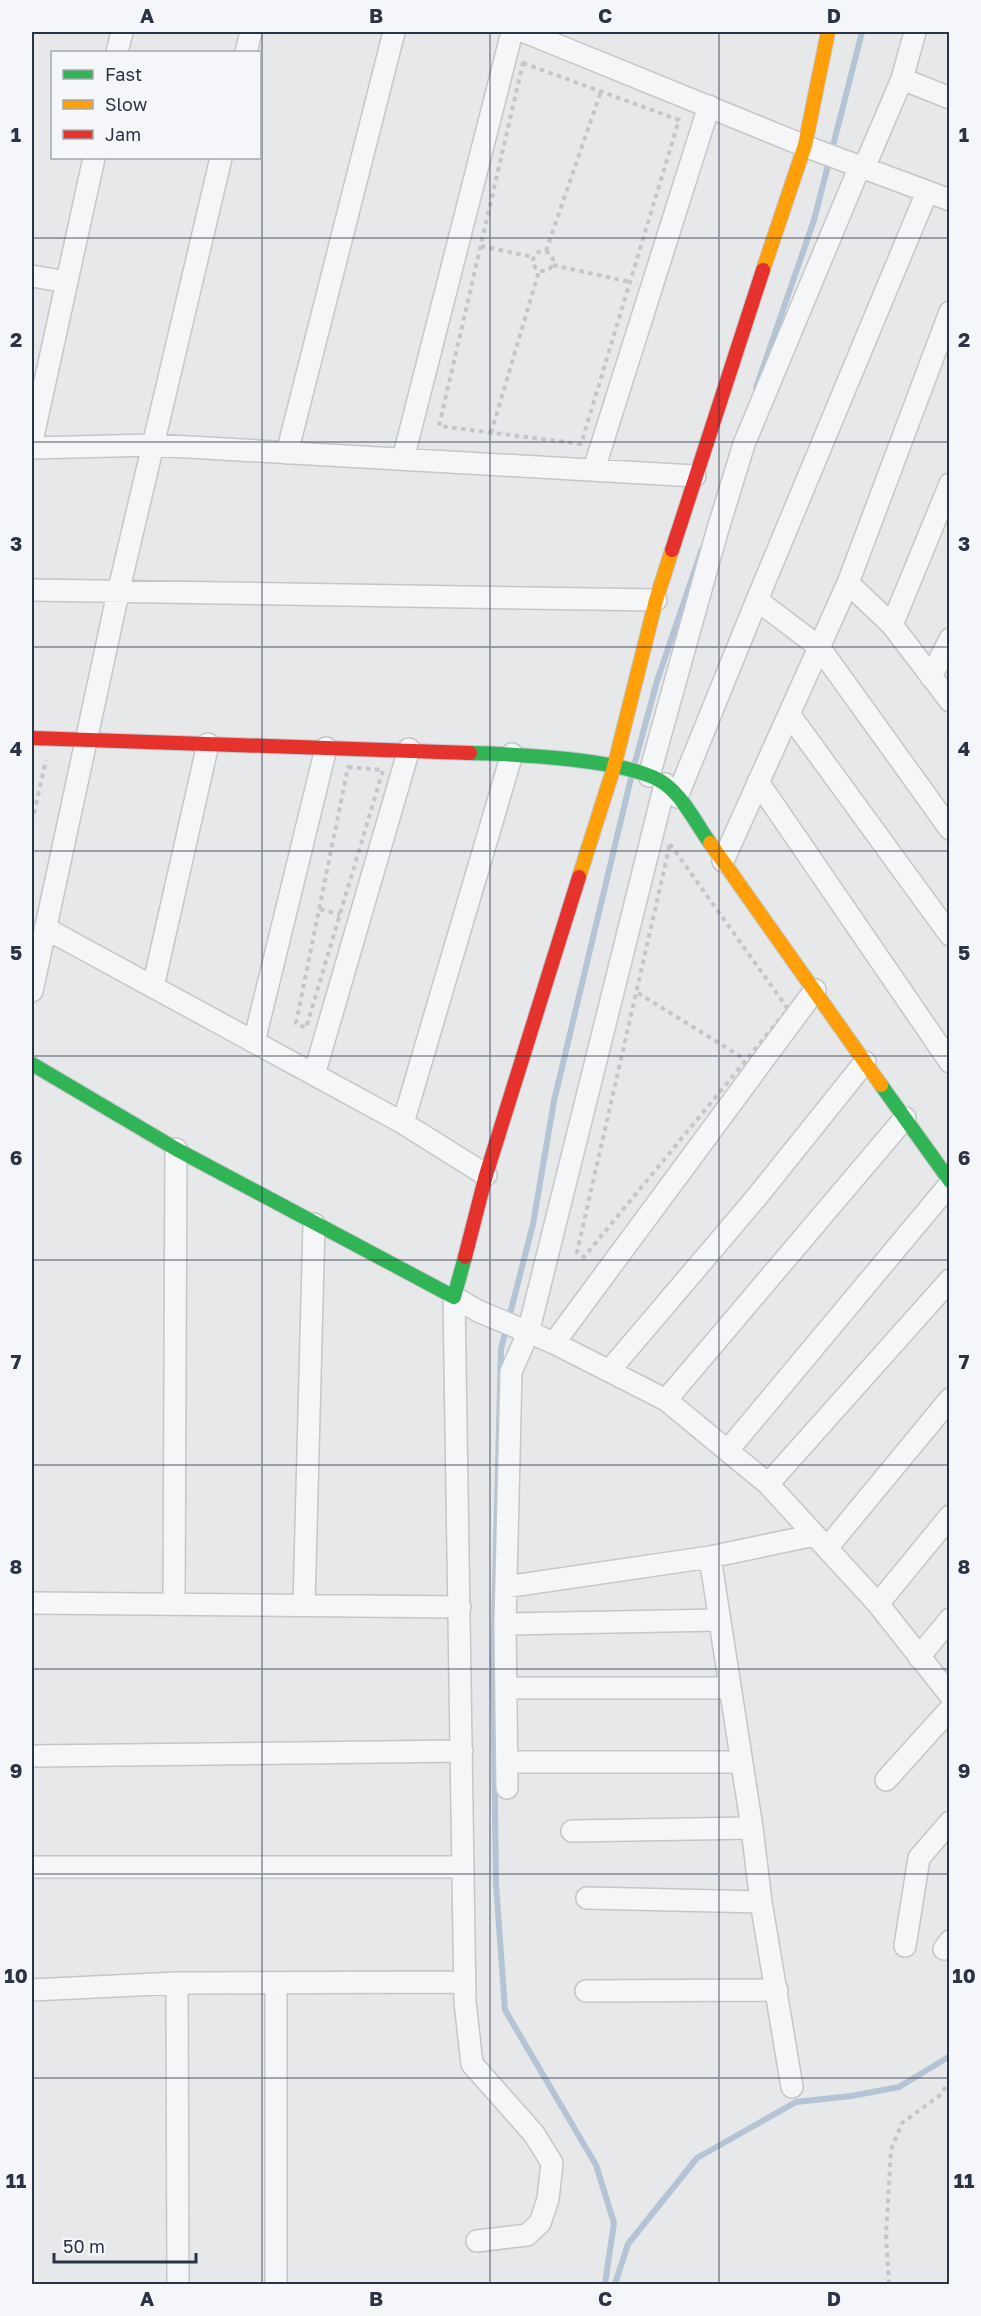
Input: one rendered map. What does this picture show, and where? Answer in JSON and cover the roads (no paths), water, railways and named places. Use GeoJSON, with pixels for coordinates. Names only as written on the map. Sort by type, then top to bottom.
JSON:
{"type":"FeatureCollection","features":[{"type":"Feature","properties":{"kind":"street"},"geometry":{"type":"LineString","coordinates":[[117,51],[122,32]]}},
{"type":"Feature","properties":{"kind":"street"},"geometry":{"type":"LineString","coordinates":[[246,51],[251,32]]}},
{"type":"Feature","properties":{"kind":"street"},"geometry":{"type":"LineString","coordinates":[[287,453],[394,32]]}},
{"type":"Feature","properties":{"kind":"street"},"geometry":{"type":"LineString","coordinates":[[403,459],[512,32]]}},
{"type":"Feature","properties":{"kind":"street"},"geometry":{"type":"LineString","coordinates":[[525,32],[808,146],[950,200]]}},
{"type":"Feature","properties":{"kind":"street"},"geometry":{"type":"LineString","coordinates":[[477,2241],[527,2235],[540,2223],[548,2199],[552,2163],[534,2134],[472,2064],[465,2002],[454,1297],[486,1175],[620,768],[656,600],[695,476],[808,146],[828,32]]}},
{"type":"Feature","properties":{"kind":"street"},"geometry":{"type":"LineString","coordinates":[[507,1788],[505,1624],[512,1372],[658,783],[717,532],[744,444],[859,166],[902,79],[915,32]]}},
{"type":"Feature","properties":{"kind":"street"},"geometry":{"type":"LineString","coordinates":[[902,79],[950,98]]}},
{"type":"Feature","properties":{"kind":"street"},"geometry":{"type":"LineString","coordinates":[[594,469],[709,106]]}},
{"type":"Feature","properties":{"kind":"street"},"geometry":{"type":"LineString","coordinates":[[32,441],[94,159]]}},
{"type":"Feature","properties":{"kind":"street"},"geometry":{"type":"LineString","coordinates":[[32,991],[118,592],[221,159]]}},
{"type":"Feature","properties":{"kind":"street"},"geometry":{"type":"LineString","coordinates":[[658,783],[757,600],[927,192]]}},
{"type":"Feature","properties":{"kind":"street"},"geometry":{"type":"LineString","coordinates":[[32,276],[67,282]]}},
{"type":"Feature","properties":{"kind":"street"},"geometry":{"type":"LineString","coordinates":[[723,861],[848,583],[950,312]]}},
{"type":"Feature","properties":{"kind":"street"},"geometry":{"type":"LineString","coordinates":[[32,448],[153,445],[695,476]]}},
{"type":"Feature","properties":{"kind":"street"},"geometry":{"type":"LineString","coordinates":[[892,625],[950,484]]}},
{"type":"Feature","properties":{"kind":"street"},"geometry":{"type":"LineString","coordinates":[[848,583],[892,625],[950,701]]}},
{"type":"Feature","properties":{"kind":"street"},"geometry":{"type":"LineString","coordinates":[[32,590],[656,600]]}},
{"type":"Feature","properties":{"kind":"street"},"geometry":{"type":"LineString","coordinates":[[757,600],[819,648],[950,829]]}},
{"type":"Feature","properties":{"kind":"street"},"geometry":{"type":"LineString","coordinates":[[931,678],[950,639]]}},
{"type":"Feature","properties":{"kind":"street"},"geometry":{"type":"LineString","coordinates":[[789,714],[950,935]]}},
{"type":"Feature","properties":{"kind":"street"},"geometry":{"type":"LineString","coordinates":[[32,738],[512,754],[620,768],[658,783],[723,861],[950,1183],[728,1450]]}},
{"type":"Feature","properties":{"kind":"street"},"geometry":{"type":"LineString","coordinates":[[153,987],[208,744]]}},
{"type":"Feature","properties":{"kind":"street"},"geometry":{"type":"LineString","coordinates":[[254,1042],[326,748]]}},
{"type":"Feature","properties":{"kind":"street"},"geometry":{"type":"LineString","coordinates":[[314,1075],[409,749]]}},
{"type":"Feature","properties":{"kind":"street"},"geometry":{"type":"LineString","coordinates":[[403,1123],[512,754]]}},
{"type":"Feature","properties":{"kind":"street"},"geometry":{"type":"LineString","coordinates":[[758,782],[950,1062]]}},
{"type":"Feature","properties":{"kind":"street"},"geometry":{"type":"LineString","coordinates":[[45,928],[403,1123],[486,1175]]}},
{"type":"Feature","properties":{"kind":"street"},"geometry":{"type":"LineString","coordinates":[[554,1343],[815,990]]}},
{"type":"Feature","properties":{"kind":"street"},"geometry":{"type":"LineString","coordinates":[[609,1371],[756,1198],[865,1062]]}},
{"type":"Feature","properties":{"kind":"street"},"geometry":{"type":"LineString","coordinates":[[32,1064],[176,1149],[478,1311],[554,1343],[666,1400],[768,1484],[878,1604],[950,1695]]}},
{"type":"Feature","properties":{"kind":"street"},"geometry":{"type":"LineString","coordinates":[[666,1400],[905,1118]]}},
{"type":"Feature","properties":{"kind":"street"},"geometry":{"type":"LineString","coordinates":[[174,1604],[176,1149]]}},
{"type":"Feature","properties":{"kind":"street"},"geometry":{"type":"LineString","coordinates":[[304,1605],[314,1224]]}},
{"type":"Feature","properties":{"kind":"street"},"geometry":{"type":"LineString","coordinates":[[768,1484],[950,1280]]}},
{"type":"Feature","properties":{"kind":"street"},"geometry":{"type":"LineString","coordinates":[[506,1587],[821,1542],[950,1399]]}},
{"type":"Feature","properties":{"kind":"street"},"geometry":{"type":"LineString","coordinates":[[878,1604],[950,1516]]}},
{"type":"Feature","properties":{"kind":"street"},"geometry":{"type":"LineString","coordinates":[[710,1557],[752,1828],[761,1902],[792,2087]]}},
{"type":"Feature","properties":{"kind":"street"},"geometry":{"type":"LineString","coordinates":[[32,1603],[460,1606]]}},
{"type":"Feature","properties":{"kind":"street"},"geometry":{"type":"LineString","coordinates":[[919,1657],[950,1619]]}},
{"type":"Feature","properties":{"kind":"street"},"geometry":{"type":"LineString","coordinates":[[505,1624],[719,1620]]}},
{"type":"Feature","properties":{"kind":"street"},"geometry":{"type":"LineString","coordinates":[[506,1688],[730,1688]]}},
{"type":"Feature","properties":{"kind":"street"},"geometry":{"type":"LineString","coordinates":[[886,1780],[950,1709]]}},
{"type":"Feature","properties":{"kind":"street"},"geometry":{"type":"LineString","coordinates":[[32,1756],[462,1751]]}},
{"type":"Feature","properties":{"kind":"street"},"geometry":{"type":"LineString","coordinates":[[507,1761],[741,1762]]}},
{"type":"Feature","properties":{"kind":"street"},"geometry":{"type":"LineString","coordinates":[[905,1946],[919,1858],[950,1822]]}},
{"type":"Feature","properties":{"kind":"street"},"geometry":{"type":"LineString","coordinates":[[572,1831],[752,1828]]}},
{"type":"Feature","properties":{"kind":"street"},"geometry":{"type":"LineString","coordinates":[[32,1868],[463,1868]]}},
{"type":"Feature","properties":{"kind":"street"},"geometry":{"type":"LineString","coordinates":[[587,1898],[761,1902]]}},
{"type":"Feature","properties":{"kind":"street"},"geometry":{"type":"LineString","coordinates":[[32,1990],[177,1983],[465,1982]]}},
{"type":"Feature","properties":{"kind":"street"},"geometry":{"type":"LineString","coordinates":[[177,1983],[178,2284]]}},
{"type":"Feature","properties":{"kind":"street"},"geometry":{"type":"LineString","coordinates":[[276,1983],[276,2284]]}},
{"type":"Feature","properties":{"kind":"street"},"geometry":{"type":"LineString","coordinates":[[586,1991],[777,1990]]}},
{"type":"Feature","properties":{"kind":"waterway"},"geometry":{"type":"LineString","coordinates":[[756,388],[814,220],[862,32]]}},
{"type":"Feature","properties":{"kind":"waterway"},"geometry":{"type":"LineString","coordinates":[[635,762],[657,681],[702,549]]}},
{"type":"Feature","properties":{"kind":"waterway"},"geometry":{"type":"LineString","coordinates":[[605,2284],[614,2223],[596,2165],[505,2010],[496,1884],[493,1664],[501,1349],[533,1224],[554,1101],[631,778]]}},
{"type":"Feature","properties":{"kind":"waterway"},"geometry":{"type":"LineString","coordinates":[[615,2284],[628,2244],[697,2158],[796,2102],[851,2096],[899,2087],[950,2056]]}}]}
